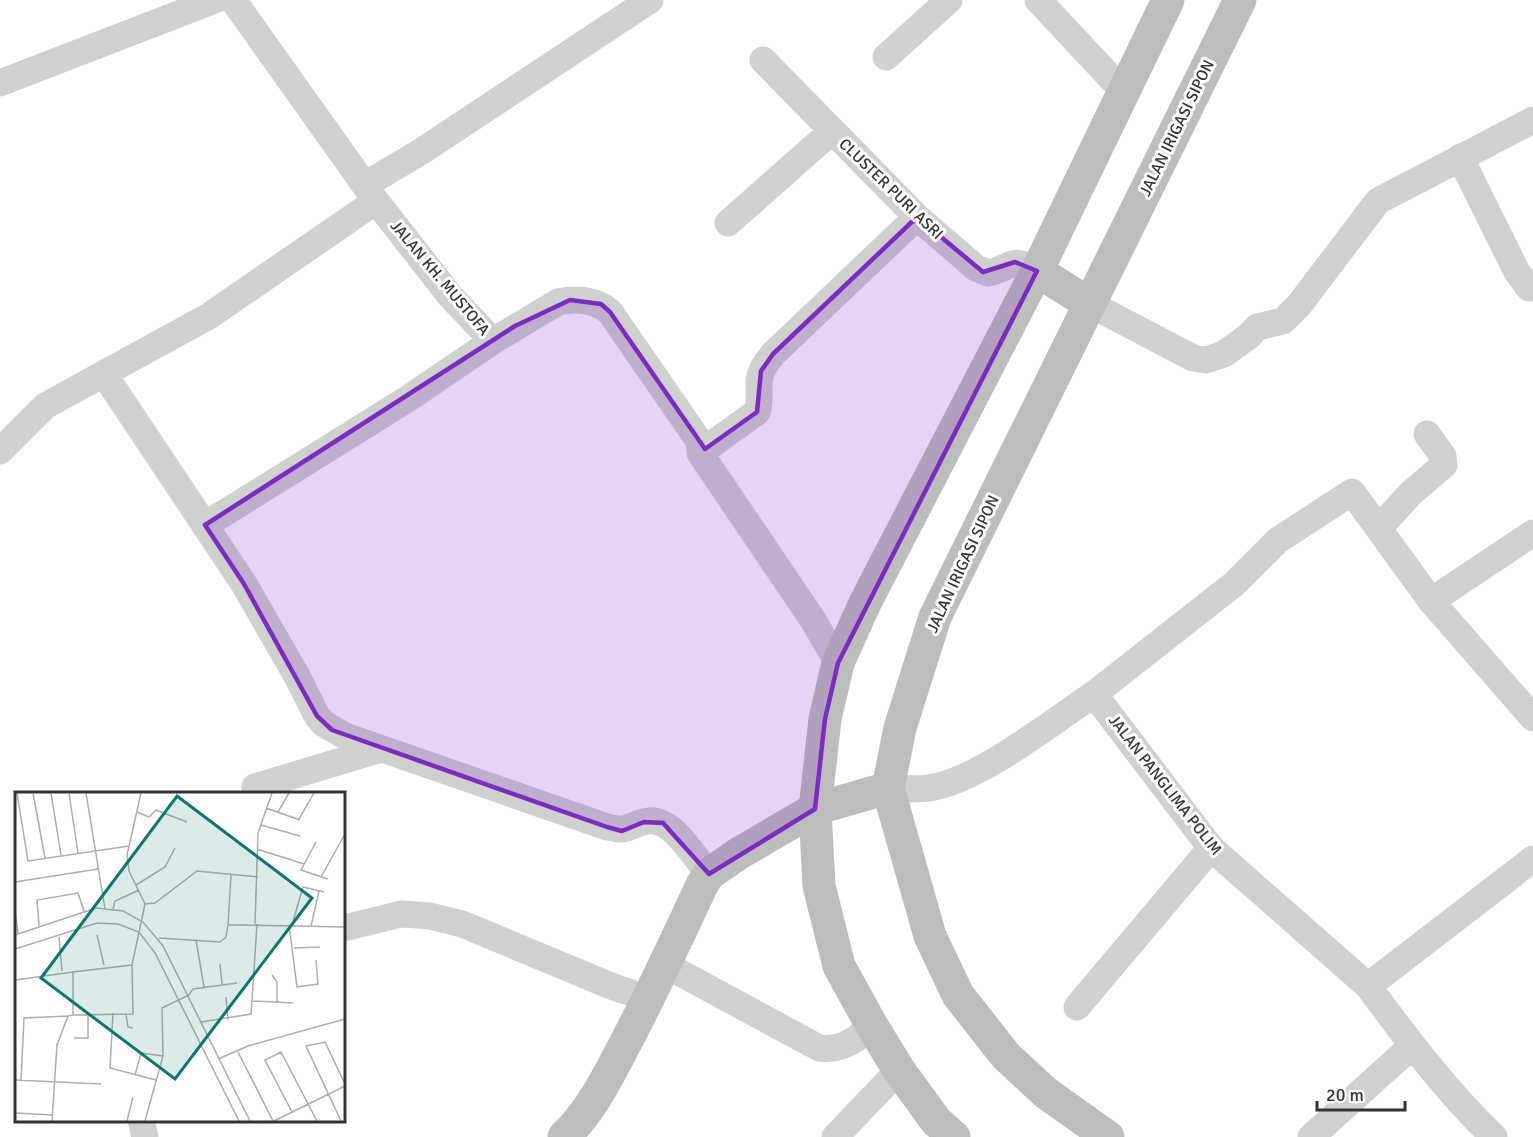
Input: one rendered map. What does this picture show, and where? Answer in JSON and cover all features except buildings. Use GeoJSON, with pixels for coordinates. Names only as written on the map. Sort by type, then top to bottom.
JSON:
{"type":"FeatureCollection","features":[{"type":"Feature","properties":{"kind":"street"},"geometry":{"type":"LineString","coordinates":[[0,83],[215,0]]}},
{"type":"Feature","properties":{"kind":"street"},"geometry":{"type":"LineString","coordinates":[[0,451],[45,406],[209,316],[422,151],[650,0]]}},
{"type":"Feature","properties":{"kind":"street"},"geometry":{"type":"LineString","coordinates":[[886,57],[949,0]]}},
{"type":"Feature","properties":{"kind":"street"},"geometry":{"type":"LineString","coordinates":[[1038,0],[1124,92]]}},
{"type":"Feature","properties":{"kind":"street"},"geometry":{"type":"LineString","coordinates":[[954,1137],[936,1120],[899,1070],[840,966],[819,886],[820,807],[825,719],[838,663],[865,603],[1037,271],[1168,0]]}},
{"type":"Feature","properties":{"kind":"street","name":"JALAN IRIGASI SIPON"},"geometry":{"type":"LineString","coordinates":[[1108,1137],[1046,1093],[1006,1056],[958,994],[930,936],[884,789],[900,728],[935,617],[1240,0]]}},
{"type":"Feature","properties":{"kind":"street","name":"JALAN KH. MUSTOFA"},"geometry":{"type":"LineString","coordinates":[[241,3],[370,193],[451,297],[493,341],[558,302],[589,301],[601,304],[610,312],[699,441],[700,453],[813,620],[838,663]]}},
{"type":"Feature","properties":{"kind":"street","name":"CLUSTER PURI ASRI"},"geometry":{"type":"LineString","coordinates":[[763,60],[917,217],[976,268],[983,272],[993,272],[1015,262],[1037,271]]}},
{"type":"Feature","properties":{"kind":"street"},"geometry":{"type":"LineString","coordinates":[[1037,271],[1090,304],[1193,358],[1206,360],[1224,354],[1249,336],[1257,327],[1283,321],[1299,304],[1378,201],[1533,120]]}},
{"type":"Feature","properties":{"kind":"street"},"geometry":{"type":"LineString","coordinates":[[728,223],[832,131]]}},
{"type":"Feature","properties":{"kind":"street"},"geometry":{"type":"LineString","coordinates":[[1460,157],[1517,272],[1529,288],[1533,288]]}},
{"type":"Feature","properties":{"kind":"street"},"geometry":{"type":"LineString","coordinates":[[700,453],[757,412],[761,370],[769,359],[917,217]]}},
{"type":"Feature","properties":{"kind":"street"},"geometry":{"type":"LineString","coordinates":[[205,525],[406,400],[493,341]]}},
{"type":"Feature","properties":{"kind":"street"},"geometry":{"type":"LineString","coordinates":[[104,374],[244,584],[317,716],[332,730],[607,827],[622,831],[644,822],[663,823],[710,874]]}},
{"type":"Feature","properties":{"kind":"street"},"geometry":{"type":"LineString","coordinates":[[1379,528],[1411,493],[1444,465],[1443,456],[1427,434]]}},
{"type":"Feature","properties":{"kind":"street"},"geometry":{"type":"LineString","coordinates":[[564,1137],[579,1122],[598,1095],[649,999],[664,964],[710,874],[738,854],[820,807],[884,789],[930,788],[954,781],[1013,749],[1094,694],[1234,584],[1278,541],[1352,492],[1431,601],[1533,718]]}},
{"type":"Feature","properties":{"kind":"street"},"geometry":{"type":"LineString","coordinates":[[1431,601],[1533,533]]}},
{"type":"Feature","properties":{"kind":"street","name":"JALAN PANGLIMA POLIM"},"geometry":{"type":"LineString","coordinates":[[1094,694],[1211,848],[1368,986],[1452,1095],[1494,1137]]}},
{"type":"Feature","properties":{"kind":"street"},"geometry":{"type":"LineString","coordinates":[[255,787],[381,749]]}},
{"type":"Feature","properties":{"kind":"street"},"geometry":{"type":"LineString","coordinates":[[1077,1007],[1211,848]]}},
{"type":"Feature","properties":{"kind":"street"},"geometry":{"type":"LineString","coordinates":[[1368,986],[1533,859]]}},
{"type":"Feature","properties":{"kind":"street"},"geometry":{"type":"LineString","coordinates":[[345,928],[401,914],[430,916],[462,924],[611,986],[649,999]]}},
{"type":"Feature","properties":{"kind":"street"},"geometry":{"type":"LineString","coordinates":[[664,964],[819,1048],[828,1049],[853,1042],[872,1026]]}},
{"type":"Feature","properties":{"kind":"street"},"geometry":{"type":"LineString","coordinates":[[1311,1137],[1412,1046]]}},
{"type":"Feature","properties":{"kind":"street"},"geometry":{"type":"LineString","coordinates":[[835,1137],[899,1070]]}},
{"type":"Feature","properties":{"kind":"street"},"geometry":{"type":"LineString","coordinates":[[142,1122],[146,1137]]}},
{"type":"Feature","properties":{"kind":"highlighted area"},"geometry":{"type":"Polygon","coordinates":[[[917,217],[983,272],[1015,262],[1037,271],[838,663],[825,719],[815,809],[709,874],[663,823],[644,822],[622,831],[607,827],[332,730],[317,716],[244,584],[205,525],[515,326],[570,300],[601,304],[610,312],[705,449],[757,412],[761,371],[773,354],[917,217]]]}}]}
